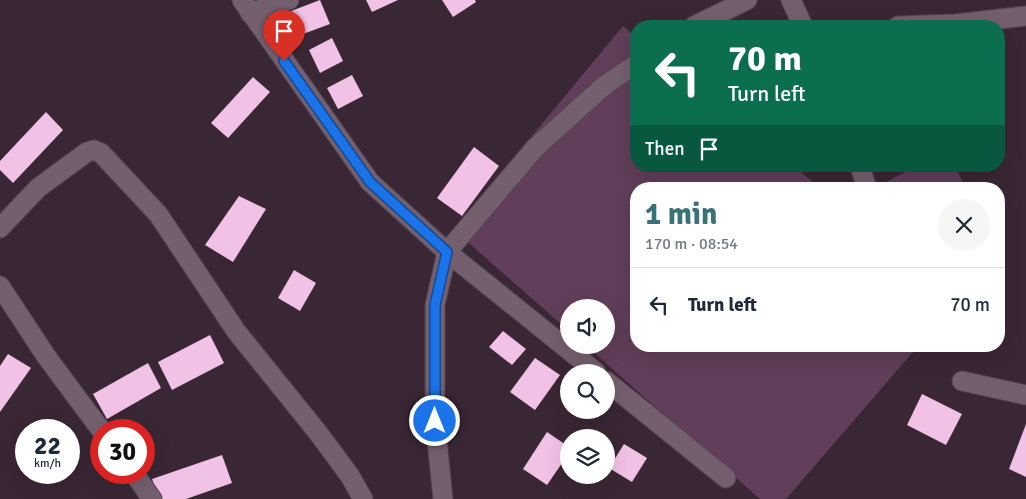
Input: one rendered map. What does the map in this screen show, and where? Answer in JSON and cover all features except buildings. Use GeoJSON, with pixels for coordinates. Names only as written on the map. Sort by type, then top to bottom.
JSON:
{"type":"FeatureCollection","features":[{"type":"Feature","properties":{"kind":"street"},"geometry":{"type":"LineString","coordinates":[[288,0],[246,7],[370,182],[447,252],[586,364]]}},
{"type":"Feature","properties":{"kind":"street"},"geometry":{"type":"LineString","coordinates":[[706,20],[747,0]]}},
{"type":"Feature","properties":{"kind":"street"},"geometry":{"type":"LineString","coordinates":[[791,0],[800,20]]}},
{"type":"Feature","properties":{"kind":"street"},"geometry":{"type":"LineString","coordinates":[[990,20],[1026,16]]}},
{"type":"Feature","properties":{"kind":"street"},"geometry":{"type":"LineString","coordinates":[[443,499],[435,421],[435,305],[447,252],[535,148],[605,85],[630,68]]}},
{"type":"Feature","properties":{"kind":"street"},"geometry":{"type":"LineString","coordinates":[[0,228],[38,188],[87,152],[94,150],[101,153],[158,214],[236,331],[319,434],[350,476],[363,499]]}},
{"type":"Feature","properties":{"kind":"street"},"geometry":{"type":"LineString","coordinates":[[0,286],[46,356],[93,419]]}},
{"type":"Feature","properties":{"kind":"street"},"geometry":{"type":"LineString","coordinates":[[962,381],[1026,395]]}},
{"type":"Feature","properties":{"kind":"street"},"geometry":{"type":"LineString","coordinates":[[615,388],[726,478]]}},
{"type":"Feature","properties":{"kind":"street"},"geometry":{"type":"LineString","coordinates":[[141,484],[152,499]]}},
{"type":"Feature","properties":{"kind":"shaded area"},"geometry":{"type":"Polygon","coordinates":[[[623,26],[630,32],[630,172],[801,172],[813,182],[630,182],[630,352],[913,352],[786,499],[760,499],[615,371],[615,364],[607,364],[595,354],[615,354],[615,299],[560,299],[560,323],[454,230],[623,26]]]}},
{"type":"Feature","properties":{"kind":"shaded area"},"geometry":{"type":"Polygon","coordinates":[[[905,172],[958,172],[963,182],[886,182],[905,172]]]}},
{"type":"Feature","properties":{"kind":"route"},"geometry":{"type":"LineString","coordinates":[[284,61],[370,182],[447,252],[435,305],[435,421]]}}]}
